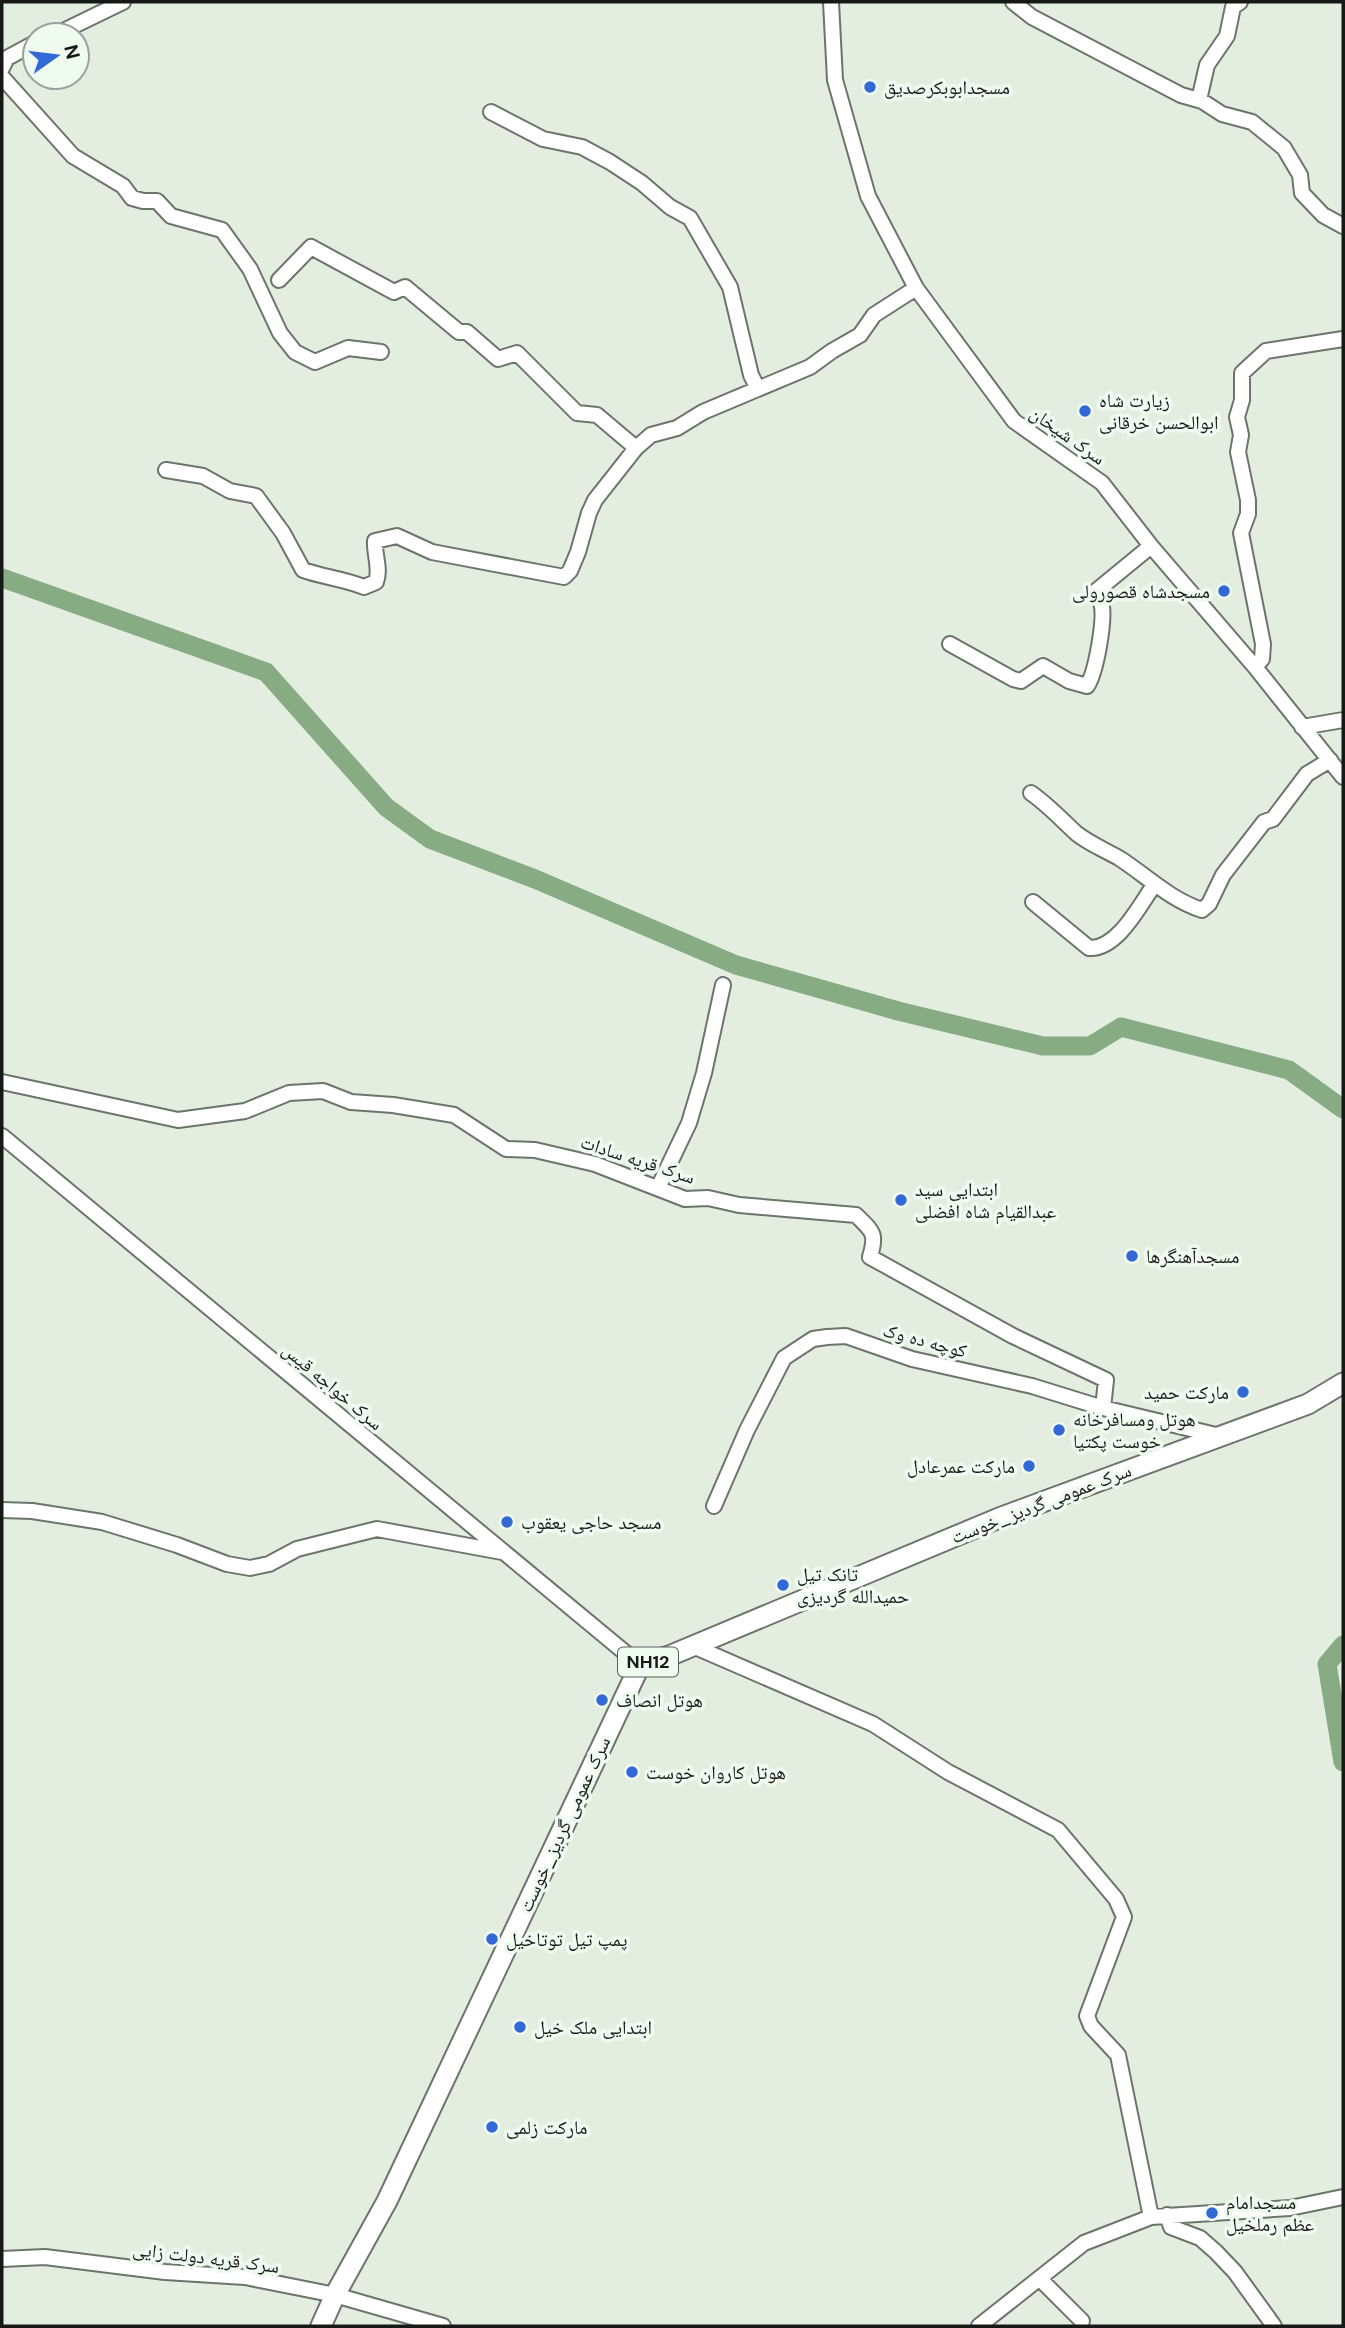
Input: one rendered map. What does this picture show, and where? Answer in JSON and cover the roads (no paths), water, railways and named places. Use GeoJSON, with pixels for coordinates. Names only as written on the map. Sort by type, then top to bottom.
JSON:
{"type":"FeatureCollection","features":[{"type":"Feature","properties":{"kind":"highway","name":"سرک عمومی گردیز_خوست"},"geometry":{"type":"LineString","coordinates":[[321,2326],[387,2201],[640,1665],[693,1646],[999,1518],[1308,1404],[1343,1383]]}},
{"type":"Feature","properties":{"kind":"highway","name":"سرک عمومی گردیز_خوست"},"geometry":{"type":"LineString","coordinates":[[1308,1404],[1343,1399]]}},
{"type":"Feature","properties":{"kind":"street"},"geometry":{"type":"LineString","coordinates":[[84,21],[123,2]]}},
{"type":"Feature","properties":{"kind":"street","name":"سرک شیخان"},"geometry":{"type":"LineString","coordinates":[[831,2],[835,80],[867,196],[916,288],[1014,421],[1102,483],[1343,777]]}},
{"type":"Feature","properties":{"kind":"street"},"geometry":{"type":"LineString","coordinates":[[1013,2],[1032,17],[1181,94],[1199,100],[1222,114],[1252,122],[1284,148],[1300,175],[1302,192],[1323,215],[1343,226]]}},
{"type":"Feature","properties":{"kind":"street"},"geometry":{"type":"LineString","coordinates":[[1199,100],[1208,65],[1227,36],[1233,7],[1240,2]]}},
{"type":"Feature","properties":{"kind":"street"},"geometry":{"type":"LineString","coordinates":[[2,68],[6,58],[21,50]]}},
{"type":"Feature","properties":{"kind":"street"},"geometry":{"type":"LineString","coordinates":[[2,77],[73,156],[123,186],[132,198],[157,201],[171,216],[222,230],[250,270],[272,320],[295,352],[315,362],[348,348],[381,352]]}},
{"type":"Feature","properties":{"kind":"street"},"geometry":{"type":"LineString","coordinates":[[491,112],[543,139],[582,147],[642,183],[670,207],[690,218],[730,287],[751,375],[758,389]]}},
{"type":"Feature","properties":{"kind":"street"},"geometry":{"type":"LineString","coordinates":[[279,281],[312,247],[394,292],[405,287],[459,332],[467,332],[498,359],[517,353],[577,413],[597,415],[636,447]]}},
{"type":"Feature","properties":{"kind":"street"},"geometry":{"type":"LineString","coordinates":[[166,470],[204,476],[230,491],[256,496],[283,533],[303,570],[364,587],[376,582],[379,575],[374,551],[375,541],[397,536],[432,552],[564,577],[570,571],[578,552],[595,500],[636,447],[651,435],[677,428],[704,412],[810,368],[860,335],[874,315],[916,288]]}},
{"type":"Feature","properties":{"kind":"street"},"geometry":{"type":"LineString","coordinates":[[1255,667],[1262,659],[1263,644],[1241,533],[1248,514],[1248,499],[1238,452],[1241,435],[1237,417],[1242,400],[1242,373],[1266,351],[1343,339]]}},
{"type":"Feature","properties":{"kind":"street"},"geometry":{"type":"LineString","coordinates":[[950,644],[1013,679],[1021,681],[1043,666],[1069,681],[1087,686],[1092,678],[1100,631],[1102,604],[1095,592],[1151,546]]}},
{"type":"Feature","properties":{"kind":"street"},"geometry":{"type":"LineString","coordinates":[[1302,727],[1343,720]]}},
{"type":"Feature","properties":{"kind":"street"},"geometry":{"type":"LineString","coordinates":[[1031,793],[1051,806],[1078,834],[1121,859],[1181,902],[1202,910],[1209,904],[1223,875],[1264,822],[1273,819],[1307,774],[1330,760]]}},
{"type":"Feature","properties":{"kind":"street"},"geometry":{"type":"LineString","coordinates":[[1033,902],[1089,948],[1095,949],[1114,940],[1154,885]]}},
{"type":"Feature","properties":{"kind":"street"},"geometry":{"type":"LineString","coordinates":[[658,1188],[689,1123],[704,1073],[723,985]]}},
{"type":"Feature","properties":{"kind":"street","name":"سرک قریه سادات"},"geometry":{"type":"LineString","coordinates":[[2,1082],[178,1120],[245,1111],[289,1093],[323,1091],[351,1102],[393,1105],[454,1115],[506,1149],[536,1150],[582,1161],[624,1173],[685,1199],[708,1198],[739,1205],[856,1215],[873,1231],[870,1257],[1013,1336],[1106,1380],[1103,1408]]}},
{"type":"Feature","properties":{"kind":"street","name":"سرک خواجه قیس"},"geometry":{"type":"LineString","coordinates":[[2,1136],[640,1665]]}},
{"type":"Feature","properties":{"kind":"street","name":"کوچه ده وک"},"geometry":{"type":"LineString","coordinates":[[714,1506],[747,1430],[785,1358],[813,1339],[846,1336],[912,1359],[1032,1386],[1103,1408],[1220,1436]]}},
{"type":"Feature","properties":{"kind":"street"},"geometry":{"type":"LineString","coordinates":[[2,1510],[32,1511],[102,1522],[227,1564],[250,1567],[269,1564],[297,1549],[377,1529],[504,1552]]}},
{"type":"Feature","properties":{"kind":"street"},"geometry":{"type":"LineString","coordinates":[[693,1646],[873,1724],[948,1772],[1058,1830],[1116,1899],[1124,1917],[1087,2016],[1091,2026],[1118,2055],[1151,2217]]}},
{"type":"Feature","properties":{"kind":"street"},"geometry":{"type":"LineString","coordinates":[[990,2323],[1084,2243],[1151,2217],[1290,2208],[1343,2197]]}},
{"type":"Feature","properties":{"kind":"street"},"geometry":{"type":"LineString","coordinates":[[1167,2216],[1171,2227],[1200,2238],[1226,2262],[1275,2326]]}},
{"type":"Feature","properties":{"kind":"street","name":"سرک قریه دولت زایی"},"geometry":{"type":"LineString","coordinates":[[2,2259],[45,2257],[165,2272],[245,2277],[335,2295],[443,2326]]}},
{"type":"Feature","properties":{"kind":"street"},"geometry":{"type":"LineString","coordinates":[[1040,2279],[1082,2320]]}},
{"type":"Feature","properties":{"kind":"waterway"},"geometry":{"type":"LineString","coordinates":[[2,578],[266,672],[386,807],[430,839],[535,879],[736,965],[898,1011],[1043,1046],[1090,1046],[1121,1027],[1289,1070],[1343,1109]]}},
{"type":"Feature","properties":{"kind":"waterway"},"geometry":{"type":"LineString","coordinates":[[1343,1645],[1327,1664],[1343,1762]]}},
{"type":"Feature","properties":{"kind":"place","name":"مسجدابوبکرصدیق"},"geometry":{"type":"Point","coordinates":[870,87]}},
{"type":"Feature","properties":{"kind":"place","name":"زیارت شاه ابوالحسن خرقانی"},"geometry":{"type":"Point","coordinates":[1085,411]}},
{"type":"Feature","properties":{"kind":"place","name":"مسجدشاه قصورولی"},"geometry":{"type":"Point","coordinates":[1224,591]}},
{"type":"Feature","properties":{"kind":"place","name":"ابتدایی سید عبدالقیام شاه افضلی"},"geometry":{"type":"Point","coordinates":[901,1200]}},
{"type":"Feature","properties":{"kind":"place","name":"مسجدآهنگرها"},"geometry":{"type":"Point","coordinates":[1132,1256]}},
{"type":"Feature","properties":{"kind":"place","name":"مارکت حمید"},"geometry":{"type":"Point","coordinates":[1243,1392]}},
{"type":"Feature","properties":{"kind":"place","name":"هوتل ومسافرخانه خوست پکتیا"},"geometry":{"type":"Point","coordinates":[1059,1430]}},
{"type":"Feature","properties":{"kind":"place","name":"مارکت عمرعادل"},"geometry":{"type":"Point","coordinates":[1029,1466]}},
{"type":"Feature","properties":{"kind":"place","name":"مسجد حاجی یعقوب"},"geometry":{"type":"Point","coordinates":[507,1522]}},
{"type":"Feature","properties":{"kind":"place","name":"تانک تیل حمیدالله گردیزی"},"geometry":{"type":"Point","coordinates":[783,1585]}},
{"type":"Feature","properties":{"kind":"place","name":"هوتل انصاف"},"geometry":{"type":"Point","coordinates":[602,1700]}},
{"type":"Feature","properties":{"kind":"place","name":"هوتل کاروان خوست"},"geometry":{"type":"Point","coordinates":[632,1772]}},
{"type":"Feature","properties":{"kind":"place","name":"پمپ تیل توتاخیل"},"geometry":{"type":"Point","coordinates":[492,1939]}},
{"type":"Feature","properties":{"kind":"place","name":"ابتدایی ملک خیل"},"geometry":{"type":"Point","coordinates":[520,2027]}},
{"type":"Feature","properties":{"kind":"place","name":"مارکت زلمی"},"geometry":{"type":"Point","coordinates":[492,2127]}},
{"type":"Feature","properties":{"kind":"place","name":"مسجدامام عظم رملخیل"},"geometry":{"type":"Point","coordinates":[1212,2213]}}]}
